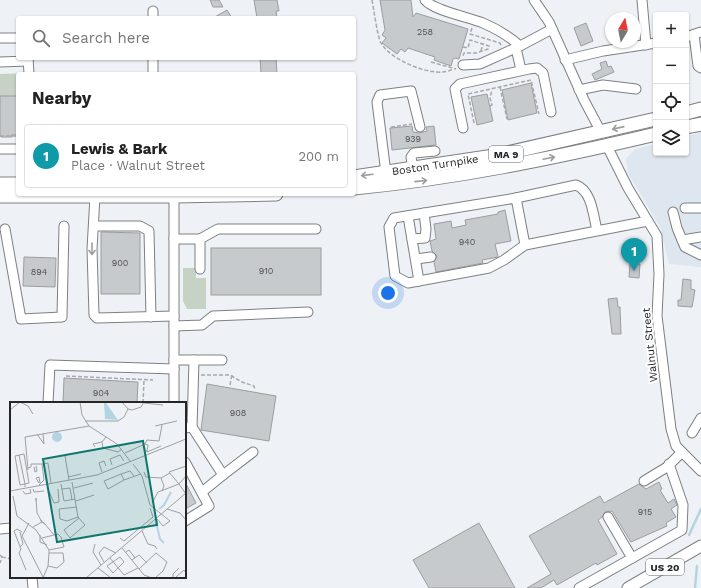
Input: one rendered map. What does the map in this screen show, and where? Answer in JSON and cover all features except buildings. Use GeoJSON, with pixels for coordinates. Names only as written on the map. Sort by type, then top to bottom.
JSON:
{"type":"FeatureCollection","features":[{"type":"Feature","properties":{"kind":"highway"},"geometry":{"type":"LineString","coordinates":[[689,112],[701,109]]}},
{"type":"Feature","properties":{"kind":"highway","name":"Boston Turnpike"},"geometry":{"type":"LineString","coordinates":[[356,177],[522,151],[653,120]]}},
{"type":"Feature","properties":{"kind":"highway"},"geometry":{"type":"LineString","coordinates":[[689,127],[701,124]]}},
{"type":"Feature","properties":{"kind":"highway","name":"Boston Turnpike"},"geometry":{"type":"LineString","coordinates":[[356,188],[426,181],[478,173],[608,146],[653,135]]}},
{"type":"Feature","properties":{"kind":"highway"},"geometry":{"type":"LineString","coordinates":[[0,184],[16,184]]}},
{"type":"Feature","properties":{"kind":"highway"},"geometry":{"type":"LineString","coordinates":[[0,196],[174,196]]}},
{"type":"Feature","properties":{"kind":"main road","name":"US 20"},"geometry":{"type":"LineString","coordinates":[[628,588],[701,546]]}},
{"type":"Feature","properties":{"kind":"street"},"geometry":{"type":"LineString","coordinates":[[425,0],[433,6],[496,29],[508,36],[518,47],[521,70]]}},
{"type":"Feature","properties":{"kind":"street"},"geometry":{"type":"LineString","coordinates":[[534,0],[552,29],[579,90],[601,132]]}},
{"type":"Feature","properties":{"kind":"street"},"geometry":{"type":"LineString","coordinates":[[642,0],[646,45]]}},
{"type":"Feature","properties":{"kind":"street"},"geometry":{"type":"LineString","coordinates":[[461,63],[480,64],[518,47],[552,29]]}},
{"type":"Feature","properties":{"kind":"street"},"geometry":{"type":"LineString","coordinates":[[694,35],[698,66],[701,68]]}},
{"type":"Feature","properties":{"kind":"street"},"geometry":{"type":"LineString","coordinates":[[0,38],[16,38]]}},
{"type":"Feature","properties":{"kind":"street"},"geometry":{"type":"LineString","coordinates":[[565,60],[603,51],[653,44]]}},
{"type":"Feature","properties":{"kind":"street"},"geometry":{"type":"LineString","coordinates":[[0,62],[19,60]]}},
{"type":"Feature","properties":{"kind":"street"},"geometry":{"type":"LineString","coordinates":[[28,60],[28,72]]}},
{"type":"Feature","properties":{"kind":"street"},"geometry":{"type":"LineString","coordinates":[[153,60],[153,72]]}},
{"type":"Feature","properties":{"kind":"street"},"geometry":{"type":"LineString","coordinates":[[474,64],[477,80]]}},
{"type":"Feature","properties":{"kind":"street"},"geometry":{"type":"LineString","coordinates":[[463,128],[455,89],[460,84],[521,70],[537,68],[543,73],[552,112]]}},
{"type":"Feature","properties":{"kind":"street"},"geometry":{"type":"LineString","coordinates":[[579,90],[603,85],[636,88]]}},
{"type":"Feature","properties":{"kind":"street"},"geometry":{"type":"LineString","coordinates":[[386,173],[377,102],[380,95],[411,91],[420,125]]}},
{"type":"Feature","properties":{"kind":"street","name":"Walnut Street"},"geometry":{"type":"LineString","coordinates":[[608,146],[628,188],[657,236],[659,246],[657,316],[664,360],[669,420],[673,438],[681,453],[701,471]]}},
{"type":"Feature","properties":{"kind":"street"},"geometry":{"type":"LineString","coordinates":[[0,149],[16,149]]}},
{"type":"Feature","properties":{"kind":"street"},"geometry":{"type":"LineString","coordinates":[[413,169],[411,157],[414,153],[435,151]]}},
{"type":"Feature","properties":{"kind":"street"},"geometry":{"type":"LineString","coordinates":[[597,230],[587,194],[582,188],[576,185],[516,198],[394,218],[389,226],[395,276],[408,283],[489,268],[504,260],[525,245],[648,220]]}},
{"type":"Feature","properties":{"kind":"street"},"geometry":{"type":"LineString","coordinates":[[95,196],[92,249],[94,315],[97,318],[174,316]]}},
{"type":"Feature","properties":{"kind":"street"},"geometry":{"type":"LineString","coordinates":[[174,196],[174,402]]}},
{"type":"Feature","properties":{"kind":"street"},"geometry":{"type":"LineString","coordinates":[[516,198],[525,245]]}},
{"type":"Feature","properties":{"kind":"street"},"geometry":{"type":"LineString","coordinates":[[685,208],[701,208]]}},
{"type":"Feature","properties":{"kind":"street"},"geometry":{"type":"LineString","coordinates":[[673,212],[685,246],[701,255]]}},
{"type":"Feature","properties":{"kind":"street"},"geometry":{"type":"LineString","coordinates":[[412,239],[425,238],[426,228],[424,213]]}},
{"type":"Feature","properties":{"kind":"street"},"geometry":{"type":"LineString","coordinates":[[408,216],[419,281]]}},
{"type":"Feature","properties":{"kind":"street"},"geometry":{"type":"LineString","coordinates":[[5,229],[20,319],[62,317],[64,226]]}},
{"type":"Feature","properties":{"kind":"street"},"geometry":{"type":"LineString","coordinates":[[94,226],[140,226],[149,231],[151,317]]}},
{"type":"Feature","properties":{"kind":"street"},"geometry":{"type":"LineString","coordinates":[[174,239],[200,239],[218,229],[316,229]]}},
{"type":"Feature","properties":{"kind":"street"},"geometry":{"type":"LineString","coordinates":[[682,240],[701,237]]}},
{"type":"Feature","properties":{"kind":"street"},"geometry":{"type":"LineString","coordinates":[[200,239],[200,269]]}},
{"type":"Feature","properties":{"kind":"street"},"geometry":{"type":"LineString","coordinates":[[416,259],[431,257]]}},
{"type":"Feature","properties":{"kind":"street"},"geometry":{"type":"LineString","coordinates":[[174,326],[202,325],[213,316],[308,312]]}},
{"type":"Feature","properties":{"kind":"street"},"geometry":{"type":"LineString","coordinates":[[194,360],[188,427],[223,475]]}},
{"type":"Feature","properties":{"kind":"street"},"geometry":{"type":"LineString","coordinates":[[48,402],[50,365],[174,365],[194,360],[222,360]]}},
{"type":"Feature","properties":{"kind":"street"},"geometry":{"type":"LineString","coordinates":[[692,433],[701,418]]}},
{"type":"Feature","properties":{"kind":"street"},"geometry":{"type":"LineString","coordinates":[[202,492],[253,452]]}},
{"type":"Feature","properties":{"kind":"street"},"geometry":{"type":"LineString","coordinates":[[644,481],[669,464],[681,453]]}},
{"type":"Feature","properties":{"kind":"street"},"geometry":{"type":"LineString","coordinates":[[186,464],[210,506],[186,520]]}},
{"type":"Feature","properties":{"kind":"street"},"geometry":{"type":"LineString","coordinates":[[579,588],[682,530],[683,505],[669,464]]}},
{"type":"Feature","properties":{"kind":"street"},"geometry":{"type":"LineString","coordinates":[[608,517],[632,558]]}},
{"type":"Feature","properties":{"kind":"street"},"geometry":{"type":"LineString","coordinates":[[0,529],[10,528]]}},
{"type":"Feature","properties":{"kind":"street"},"geometry":{"type":"LineString","coordinates":[[32,578],[34,588]]}},
{"type":"Feature","properties":{"kind":"path"},"geometry":{"type":"LineString","coordinates":[[372,0],[381,43],[395,58],[423,69],[444,73],[456,69],[461,63],[464,52],[466,48],[468,48],[470,40],[488,45],[488,48],[481,51],[470,54],[464,52]]}},
{"type":"Feature","properties":{"kind":"path"},"geometry":{"type":"LineString","coordinates":[[467,26],[472,27],[470,34],[500,43],[502,48]]}},
{"type":"Feature","properties":{"kind":"path"},"geometry":{"type":"LineString","coordinates":[[481,51],[483,43]]}},
{"type":"Feature","properties":{"kind":"path"},"geometry":{"type":"LineString","coordinates":[[431,62],[453,69]]}},
{"type":"Feature","properties":{"kind":"path"},"geometry":{"type":"LineString","coordinates":[[474,123],[468,94],[532,80],[539,114]]}},
{"type":"Feature","properties":{"kind":"path"},"geometry":{"type":"LineString","coordinates":[[500,87],[507,119]]}},
{"type":"Feature","properties":{"kind":"path"},"geometry":{"type":"LineString","coordinates":[[490,106],[492,105],[490,98],[492,89]]}},
{"type":"Feature","properties":{"kind":"path"},"geometry":{"type":"LineString","coordinates":[[390,127],[420,125]]}},
{"type":"Feature","properties":{"kind":"path"},"geometry":{"type":"LineString","coordinates":[[0,136],[16,136]]}},
{"type":"Feature","properties":{"kind":"path"},"geometry":{"type":"LineString","coordinates":[[193,375],[232,376],[242,382],[254,386],[255,390]]}},
{"type":"Feature","properties":{"kind":"path"},"geometry":{"type":"LineString","coordinates":[[66,376],[152,380]]}},
{"type":"Feature","properties":{"kind":"path"},"geometry":{"type":"LineString","coordinates":[[230,385],[232,376]]}},
{"type":"Feature","properties":{"kind":"path"},"geometry":{"type":"LineString","coordinates":[[143,402],[144,380]]}},
{"type":"Feature","properties":{"kind":"path"},"geometry":{"type":"LineString","coordinates":[[0,563],[1,556]]}},
{"type":"Feature","properties":{"kind":"shaded area"},"geometry":{"type":"Polygon","coordinates":[[[701,132],[701,267],[669,264],[660,227],[628,173],[626,159],[635,149],[653,145],[653,156],[689,156],[689,135],[701,132]]]}},
{"type":"Feature","properties":{"kind":"green space"},"geometry":{"type":"Polygon","coordinates":[[[16,73],[16,96],[0,96],[0,74],[16,73]]]}},
{"type":"Feature","properties":{"kind":"green space"},"geometry":{"type":"Polygon","coordinates":[[[183,268],[196,268],[196,278],[206,278],[206,309],[187,309],[183,301],[183,268]]]}},
{"type":"Feature","properties":{"kind":"waterway"},"geometry":{"type":"LineString","coordinates":[[689,535],[701,509]]}},
{"type":"Feature","properties":{"kind":"waterway"},"geometry":{"type":"LineString","coordinates":[[695,588],[697,566]]}},
{"type":"Feature","properties":{"kind":"place","name":"Lewis & Bark"},"geometry":{"type":"Point","coordinates":[634,271]}}]}
